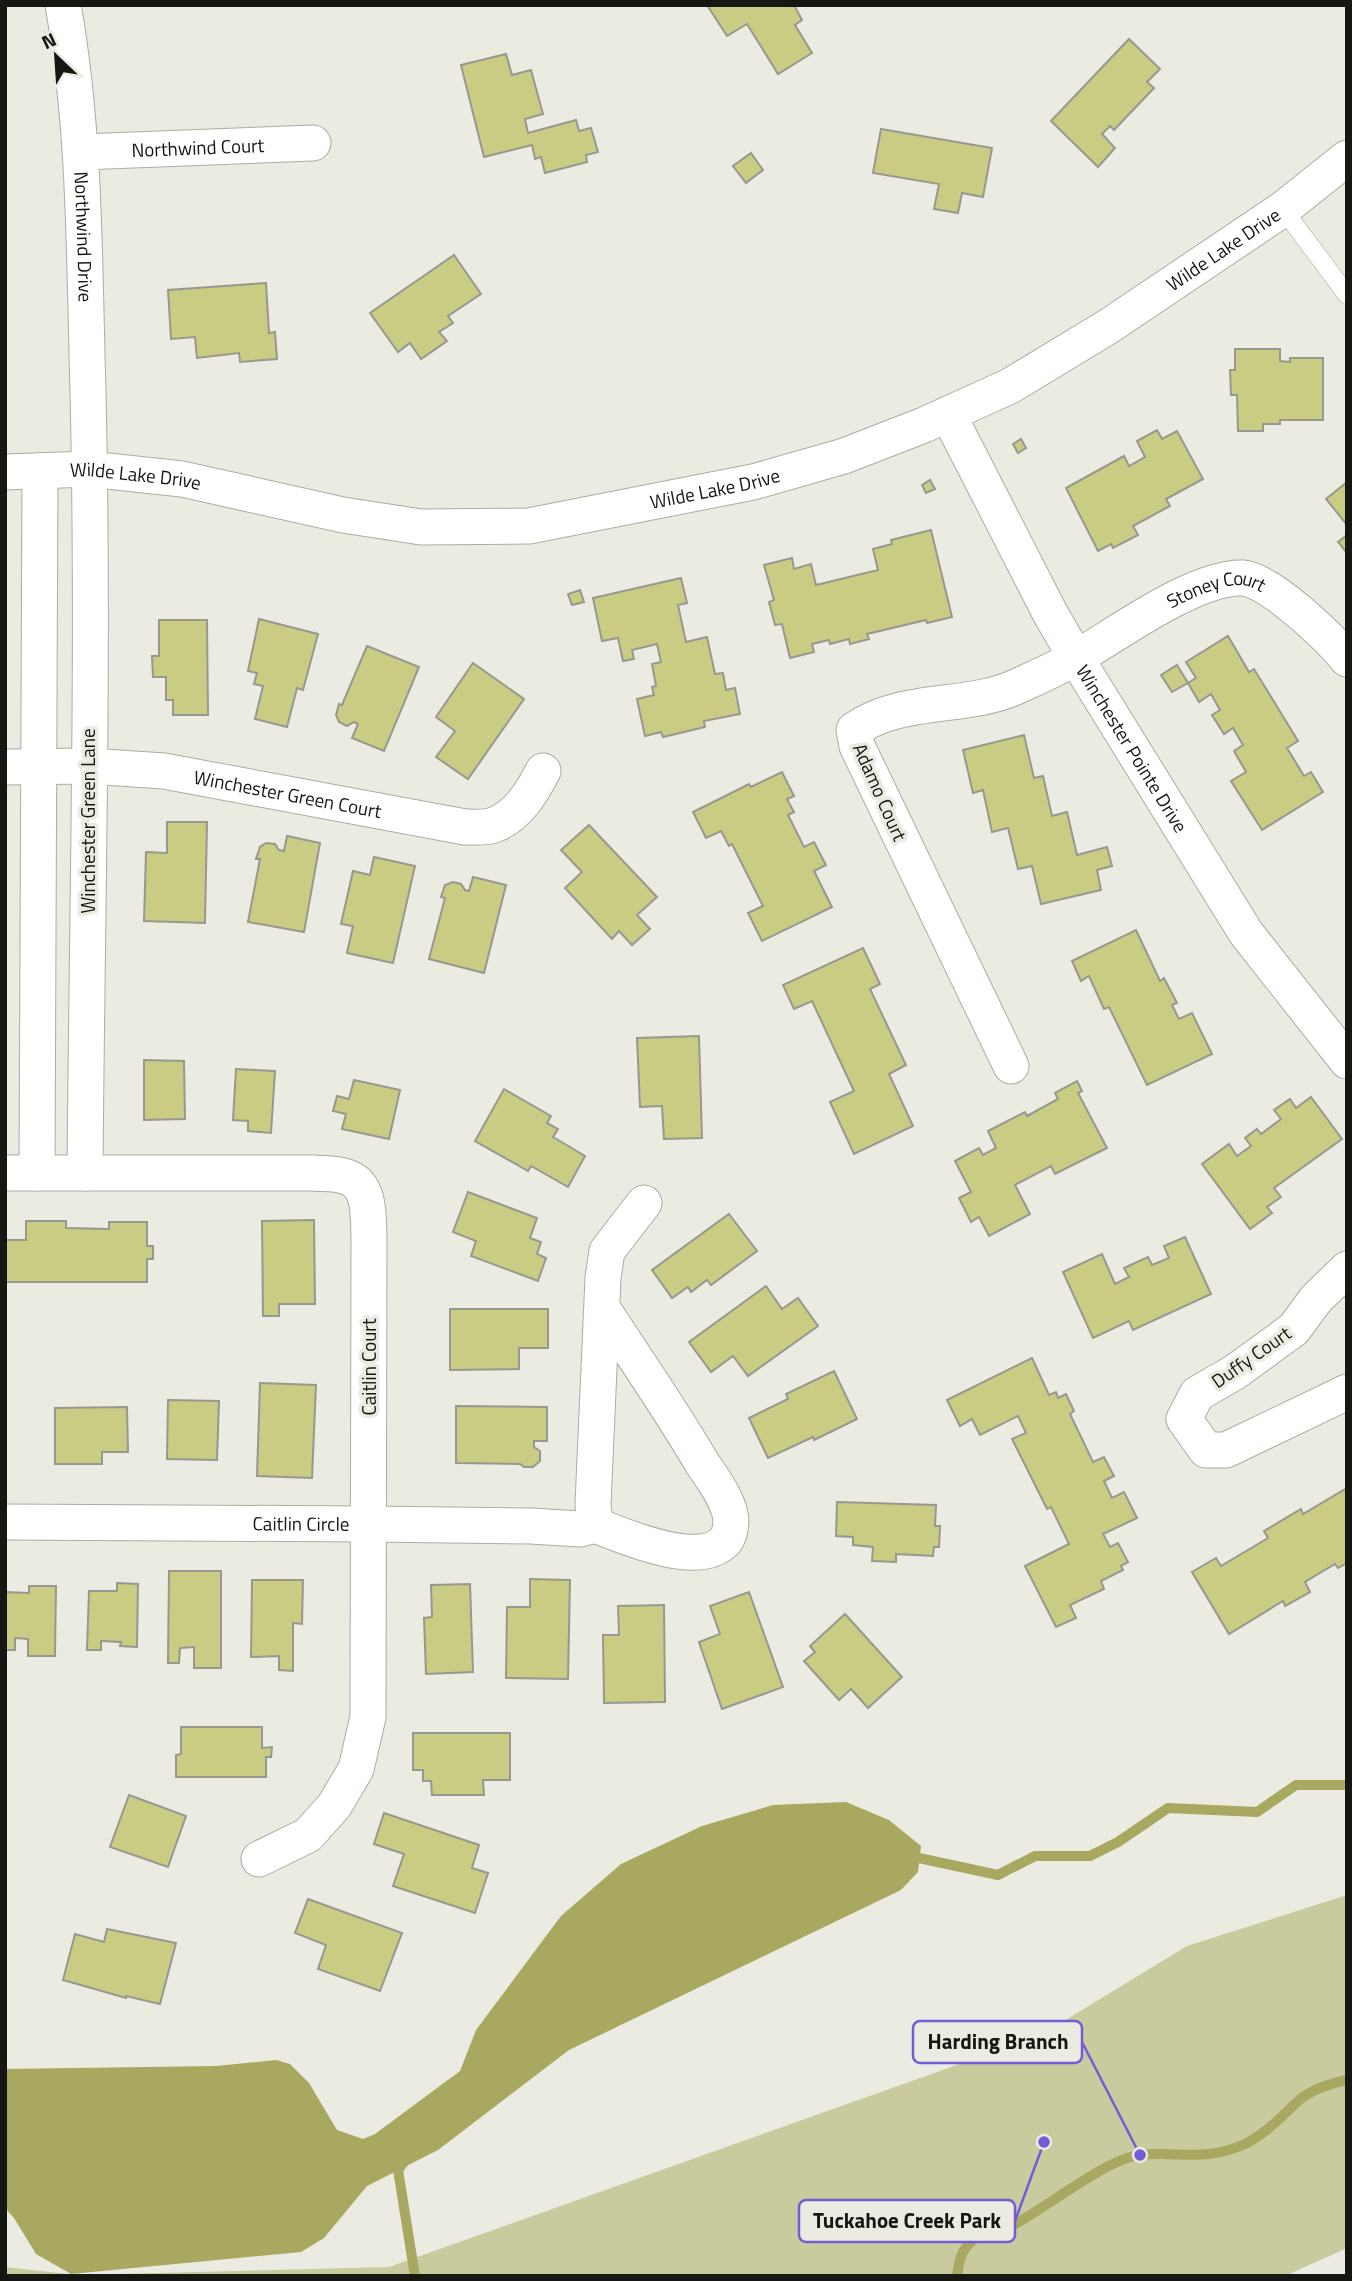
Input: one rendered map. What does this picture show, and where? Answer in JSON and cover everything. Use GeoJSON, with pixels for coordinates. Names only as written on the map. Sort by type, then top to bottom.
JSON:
{"type":"FeatureCollection","features":[{"type":"Feature","properties":{"kind":"street","name":"Northwind Drive"},"geometry":{"type":"LineString","coordinates":[[63,5],[82,152],[89,469]]}},
{"type":"Feature","properties":{"kind":"street","name":"Northwind Court"},"geometry":{"type":"LineString","coordinates":[[82,152],[313,143]]}},
{"type":"Feature","properties":{"kind":"street","name":"Wilde Lake Drive"},"geometry":{"type":"LineString","coordinates":[[5,472],[89,469],[182,479],[343,515],[421,527],[529,526],[753,482],[844,456],[1010,386],[1109,326],[1283,209],[1347,158]]}},
{"type":"Feature","properties":{"kind":"street","name":"Winchester Pointe Drive"},"geometry":{"type":"LineString","coordinates":[[948,414],[1050,613],[1246,933],[1347,1061]]}},
{"type":"Feature","properties":{"kind":"street","name":"Winchester Green Lane"},"geometry":{"type":"LineString","coordinates":[[85,1173],[89,469]]}},
{"type":"Feature","properties":{"kind":"street"},"geometry":{"type":"LineString","coordinates":[[21,1173],[40,766],[40,471]]}},
{"type":"Feature","properties":{"kind":"street","name":"Stoney Court"},"geometry":{"type":"LineString","coordinates":[[1076,657],[1192,591],[1223,579],[1246,578],[1266,587],[1308,620],[1347,659]]}},
{"type":"Feature","properties":{"kind":"street","name":"Adamo Court"},"geometry":{"type":"LineString","coordinates":[[1011,1066],[856,746],[854,730],[884,714],[1015,688],[1076,657]]}},
{"type":"Feature","properties":{"kind":"street","name":"Winchester Green Court"},"geometry":{"type":"LineString","coordinates":[[5,767],[89,766],[164,771],[466,827],[493,825],[515,812],[531,793],[543,771]]}},
{"type":"Feature","properties":{"kind":"street","name":"Caitlin Court"},"geometry":{"type":"LineString","coordinates":[[21,1173],[313,1173],[347,1177],[359,1184],[367,1201],[368,1717],[356,1769],[334,1806],[308,1835],[259,1859]]}},
{"type":"Feature","properties":{"kind":"street"},"geometry":{"type":"LineString","coordinates":[[595,1525],[593,1504],[603,1278],[607,1251],[643,1203]]}},
{"type":"Feature","properties":{"kind":"street","name":"Duffy Court"},"geometry":{"type":"LineString","coordinates":[[1347,1269],[1316,1299],[1294,1329],[1235,1372],[1197,1394],[1184,1419],[1206,1450],[1226,1450],[1347,1392]]}},
{"type":"Feature","properties":{"kind":"street","name":"Caitlin Circle"},"geometry":{"type":"LineString","coordinates":[[5,1522],[369,1524],[580,1529],[595,1525],[641,1543],[691,1553],[717,1549],[729,1537],[731,1516],[721,1493],[603,1309]]}},
{"type":"Feature","properties":{"kind":"lane"},"geometry":{"type":"LineString","coordinates":[[1283,209],[1347,295]]}},
{"type":"Feature","properties":{"kind":"green space"},"geometry":{"type":"Polygon","coordinates":[[[1347,1895],[1347,2248],[1285,2276],[5,2276],[5,2267],[76,2275],[389,2267],[1041,2035],[1187,1946],[1347,1895]]]}},
{"type":"Feature","properties":{"kind":"shaded area"},"geometry":{"type":"Polygon","coordinates":[[[846,1802],[889,1820],[921,1846],[918,1872],[901,1890],[569,2050],[438,2150],[367,2186],[324,2238],[301,2252],[71,2274],[36,2254],[5,2208],[5,2069],[216,2066],[276,2060],[290,2064],[309,2083],[337,2130],[363,2139],[375,2134],[460,2071],[476,2030],[561,1916],[621,1864],[702,1826],[773,1805],[846,1802]]]}},
{"type":"Feature","properties":{"kind":"building"},"geometry":{"type":"Polygon","coordinates":[[[707,5],[794,5],[802,20],[795,25],[812,53],[778,74],[747,24],[727,36],[707,5]]]}},
{"type":"Feature","properties":{"kind":"building"},"geometry":{"type":"Polygon","coordinates":[[[1129,39],[1160,69],[1147,82],[1154,88],[1114,130],[1110,126],[1102,134],[1115,148],[1098,167],[1051,121],[1129,39]]]}},
{"type":"Feature","properties":{"kind":"building"},"geometry":{"type":"Polygon","coordinates":[[[506,54],[512,75],[531,70],[543,114],[525,119],[528,133],[576,120],[579,131],[591,128],[598,152],[586,155],[587,162],[545,173],[541,157],[535,159],[532,145],[484,157],[461,65],[506,54]]]}},
{"type":"Feature","properties":{"kind":"building"},"geometry":{"type":"Polygon","coordinates":[[[881,129],[992,148],[983,197],[962,193],[958,213],[934,209],[939,184],[873,173],[881,129]]]}},
{"type":"Feature","properties":{"kind":"building"},"geometry":{"type":"Polygon","coordinates":[[[751,153],[763,170],[746,183],[733,166],[751,153]]]}},
{"type":"Feature","properties":{"kind":"building"},"geometry":{"type":"Polygon","coordinates":[[[454,255],[481,294],[448,316],[453,323],[439,332],[447,341],[421,359],[410,343],[398,352],[370,313],[454,255]]]}},
{"type":"Feature","properties":{"kind":"building"},"geometry":{"type":"Polygon","coordinates":[[[266,283],[269,333],[275,332],[277,359],[240,362],[239,353],[197,358],[195,337],[171,339],[168,290],[266,283]]]}},
{"type":"Feature","properties":{"kind":"building"},"geometry":{"type":"Polygon","coordinates":[[[1235,349],[1280,349],[1280,361],[1290,362],[1290,358],[1323,358],[1323,420],[1280,420],[1280,424],[1263,424],[1263,431],[1238,431],[1237,395],[1231,395],[1230,370],[1235,370],[1235,349]]]}},
{"type":"Feature","properties":{"kind":"building"},"geometry":{"type":"Polygon","coordinates":[[[1157,430],[1162,439],[1177,431],[1203,479],[1166,499],[1170,506],[1133,526],[1138,535],[1113,548],[1111,544],[1098,551],[1066,488],[1124,456],[1129,466],[1145,457],[1137,441],[1157,430]]]}},
{"type":"Feature","properties":{"kind":"building"},"geometry":{"type":"Polygon","coordinates":[[[1021,439],[1026,448],[1018,453],[1013,444],[1021,439]]]}},
{"type":"Feature","properties":{"kind":"building"},"geometry":{"type":"Polygon","coordinates":[[[930,480],[935,489],[926,493],[922,485],[930,480]]]}},
{"type":"Feature","properties":{"kind":"building"},"geometry":{"type":"Polygon","coordinates":[[[1347,482],[1347,525],[1326,499],[1347,482]]]}},
{"type":"Feature","properties":{"kind":"building"},"geometry":{"type":"Polygon","coordinates":[[[931,530],[952,617],[927,623],[926,620],[867,634],[869,639],[850,644],[849,639],[830,644],[829,640],[812,644],[814,652],[790,658],[782,624],[775,625],[769,602],[774,600],[764,565],[792,558],[794,569],[811,564],[816,585],[878,570],[873,549],[892,544],[891,540],[931,530]]]}},
{"type":"Feature","properties":{"kind":"building"},"geometry":{"type":"Polygon","coordinates":[[[1347,535],[1347,553],[1338,542],[1347,535]]]}},
{"type":"Feature","properties":{"kind":"building"},"geometry":{"type":"Polygon","coordinates":[[[681,578],[687,603],[678,605],[686,642],[707,637],[715,674],[723,673],[726,690],[735,688],[740,714],[704,721],[705,727],[663,737],[661,732],[645,736],[637,699],[654,695],[652,687],[656,686],[652,664],[661,662],[657,644],[632,650],[634,659],[623,661],[618,638],[602,641],[593,598],[681,578]]]}},
{"type":"Feature","properties":{"kind":"building"},"geometry":{"type":"Polygon","coordinates":[[[580,590],[584,602],[572,605],[568,594],[580,590]]]}},
{"type":"Feature","properties":{"kind":"building"},"geometry":{"type":"Polygon","coordinates":[[[259,619],[318,634],[303,690],[297,688],[287,727],[255,719],[263,686],[254,684],[257,673],[248,671],[259,619]]]}},
{"type":"Feature","properties":{"kind":"building"},"geometry":{"type":"Polygon","coordinates":[[[159,620],[207,620],[208,715],[173,715],[173,700],[166,700],[166,677],[153,677],[152,656],[159,656],[159,620]]]}},
{"type":"Feature","properties":{"kind":"building"},"geometry":{"type":"Polygon","coordinates":[[[1228,636],[1249,672],[1254,669],[1298,741],[1287,748],[1304,776],[1311,772],[1323,792],[1262,830],[1231,781],[1246,772],[1234,751],[1243,745],[1233,728],[1224,734],[1212,715],[1220,710],[1211,694],[1199,702],[1188,683],[1196,678],[1186,662],[1228,636]]]}},
{"type":"Feature","properties":{"kind":"building"},"geometry":{"type":"Polygon","coordinates":[[[367,646],[419,667],[384,751],[352,738],[358,724],[354,722],[347,726],[339,722],[336,715],[367,646]]]}},
{"type":"Feature","properties":{"kind":"building"},"geometry":{"type":"Polygon","coordinates":[[[473,663],[524,699],[468,779],[436,757],[455,731],[436,717],[473,663]]]}},
{"type":"Feature","properties":{"kind":"building"},"geometry":{"type":"Polygon","coordinates":[[[1177,665],[1188,683],[1172,692],[1161,675],[1177,665]]]}},
{"type":"Feature","properties":{"kind":"building"},"geometry":{"type":"Polygon","coordinates":[[[1024,735],[1034,778],[1043,776],[1052,816],[1067,812],[1077,855],[1107,847],[1112,866],[1097,870],[1101,890],[1041,904],[1032,866],[1018,869],[1008,828],[992,832],[983,790],[973,793],[963,750],[1024,735]]]}},
{"type":"Feature","properties":{"kind":"building"},"geometry":{"type":"Polygon","coordinates":[[[782,772],[794,796],[787,799],[794,812],[788,815],[804,847],[814,842],[826,865],[814,871],[832,907],[762,941],[748,913],[763,906],[732,844],[729,846],[721,831],[706,838],[693,812],[749,784],[751,787],[782,772]]]}},
{"type":"Feature","properties":{"kind":"building"},"geometry":{"type":"Polygon","coordinates":[[[167,822],[207,822],[205,923],[144,921],[146,852],[167,853],[167,822]]]}},
{"type":"Feature","properties":{"kind":"building"},"geometry":{"type":"Polygon","coordinates":[[[589,825],[657,897],[637,915],[650,929],[632,945],[619,931],[612,939],[565,888],[582,872],[561,850],[589,825]]]}},
{"type":"Feature","properties":{"kind":"building"},"geometry":{"type":"Polygon","coordinates":[[[287,836],[320,843],[304,932],[248,922],[260,847],[266,843],[275,844],[279,850],[284,851],[287,836]]]}},
{"type":"Feature","properties":{"kind":"building"},"geometry":{"type":"Polygon","coordinates":[[[374,857],[415,866],[393,963],[347,953],[353,926],[341,924],[353,871],[370,875],[374,857]]]}},
{"type":"Feature","properties":{"kind":"building"},"geometry":{"type":"Polygon","coordinates":[[[473,877],[506,885],[484,973],[429,959],[445,898],[441,897],[445,885],[453,882],[461,884],[469,891],[473,877]]]}},
{"type":"Feature","properties":{"kind":"building"},"geometry":{"type":"Polygon","coordinates":[[[1136,930],[1160,981],[1164,978],[1177,1003],[1172,1005],[1179,1019],[1192,1013],[1212,1054],[1147,1085],[1109,1007],[1104,1009],[1089,976],[1081,981],[1072,961],[1136,930]]]}},
{"type":"Feature","properties":{"kind":"building"},"geometry":{"type":"Polygon","coordinates":[[[863,948],[880,984],[870,989],[906,1065],[889,1074],[913,1126],[854,1154],[830,1102],[854,1091],[812,1001],[794,1009],[783,985],[863,948]]]}},
{"type":"Feature","properties":{"kind":"building"},"geometry":{"type":"Polygon","coordinates":[[[699,1036],[702,1138],[664,1139],[662,1106],[640,1107],[637,1038],[699,1036]]]}},
{"type":"Feature","properties":{"kind":"building"},"geometry":{"type":"Polygon","coordinates":[[[144,1060],[184,1061],[185,1119],[144,1120],[144,1060]]]}},
{"type":"Feature","properties":{"kind":"building"},"geometry":{"type":"Polygon","coordinates":[[[236,1069],[275,1071],[271,1133],[248,1131],[248,1121],[233,1120],[236,1069]]]}},
{"type":"Feature","properties":{"kind":"building"},"geometry":{"type":"Polygon","coordinates":[[[354,1080],[400,1090],[389,1139],[342,1129],[346,1114],[333,1111],[337,1096],[349,1099],[354,1080]]]}},
{"type":"Feature","properties":{"kind":"building"},"geometry":{"type":"Polygon","coordinates":[[[1077,1081],[1082,1091],[1078,1093],[1107,1148],[1055,1174],[1051,1166],[1015,1185],[1030,1214],[989,1236],[979,1217],[971,1222],[959,1198],[971,1192],[955,1161],[979,1148],[983,1155],[996,1148],[988,1131],[1025,1112],[1027,1116],[1058,1099],[1055,1093],[1077,1081]]]}},
{"type":"Feature","properties":{"kind":"building"},"geometry":{"type":"Polygon","coordinates":[[[504,1089],[551,1116],[547,1123],[558,1129],[553,1137],[585,1156],[568,1187],[531,1166],[528,1171],[475,1141],[504,1089]]]}},
{"type":"Feature","properties":{"kind":"building"},"geometry":{"type":"Polygon","coordinates":[[[1311,1097],[1342,1139],[1274,1188],[1281,1197],[1267,1207],[1272,1213],[1250,1229],[1202,1164],[1229,1144],[1237,1156],[1251,1146],[1245,1138],[1257,1129],[1261,1134],[1281,1119],[1274,1110],[1290,1099],[1296,1108],[1311,1097]]]}},
{"type":"Feature","properties":{"kind":"building"},"geometry":{"type":"Polygon","coordinates":[[[468,1192],[537,1218],[530,1238],[541,1242],[537,1254],[546,1258],[538,1281],[471,1256],[476,1241],[453,1232],[468,1192]]]}},
{"type":"Feature","properties":{"kind":"building"},"geometry":{"type":"Polygon","coordinates":[[[729,1214],[757,1251],[711,1285],[707,1280],[691,1292],[688,1287],[672,1298],[652,1270],[729,1214]]]}},
{"type":"Feature","properties":{"kind":"building"},"geometry":{"type":"Polygon","coordinates":[[[314,1220],[315,1304],[279,1304],[279,1316],[263,1316],[262,1221],[314,1220]]]}},
{"type":"Feature","properties":{"kind":"building"},"geometry":{"type":"Polygon","coordinates":[[[26,1221],[66,1221],[66,1228],[109,1229],[109,1222],[147,1222],[147,1246],[153,1246],[153,1259],[147,1259],[147,1282],[5,1282],[5,1240],[26,1240],[26,1221]]]}},
{"type":"Feature","properties":{"kind":"building"},"geometry":{"type":"Polygon","coordinates":[[[1185,1237],[1211,1294],[1133,1330],[1129,1321],[1093,1338],[1063,1272],[1102,1254],[1115,1284],[1129,1277],[1124,1268],[1148,1257],[1152,1265],[1169,1258],[1164,1246],[1185,1237]]]}},
{"type":"Feature","properties":{"kind":"building"},"geometry":{"type":"Polygon","coordinates":[[[766,1286],[782,1309],[798,1298],[818,1326],[748,1376],[733,1356],[711,1372],[689,1342],[766,1286]]]}},
{"type":"Feature","properties":{"kind":"building"},"geometry":{"type":"Polygon","coordinates":[[[450,1309],[548,1309],[548,1348],[519,1348],[519,1369],[450,1370],[450,1309]]]}},
{"type":"Feature","properties":{"kind":"building"},"geometry":{"type":"Polygon","coordinates":[[[1032,1358],[1049,1395],[1056,1392],[1058,1398],[1066,1394],[1074,1411],[1070,1414],[1093,1462],[1104,1457],[1114,1476],[1104,1481],[1112,1498],[1124,1492],[1137,1518],[1103,1534],[1110,1547],[1118,1543],[1128,1562],[1121,1566],[1123,1570],[1101,1581],[1104,1589],[1070,1605],[1076,1618],[1056,1627],[1025,1566],[1069,1544],[1051,1507],[1047,1509],[1012,1439],[1026,1433],[1018,1416],[980,1435],[972,1419],[960,1426],[947,1400],[1032,1358]]]}},
{"type":"Feature","properties":{"kind":"building"},"geometry":{"type":"Polygon","coordinates":[[[834,1371],[857,1419],[768,1458],[749,1418],[788,1399],[786,1394],[834,1371]]]}},
{"type":"Feature","properties":{"kind":"building"},"geometry":{"type":"Polygon","coordinates":[[[260,1383],[316,1385],[312,1478],[257,1476],[260,1383]]]}},
{"type":"Feature","properties":{"kind":"building"},"geometry":{"type":"Polygon","coordinates":[[[168,1400],[219,1401],[217,1460],[167,1459],[168,1400]]]}},
{"type":"Feature","properties":{"kind":"building"},"geometry":{"type":"Polygon","coordinates":[[[456,1406],[547,1407],[547,1441],[534,1441],[534,1447],[540,1451],[540,1461],[533,1467],[520,1464],[456,1463],[456,1406]]]}},
{"type":"Feature","properties":{"kind":"building"},"geometry":{"type":"Polygon","coordinates":[[[127,1407],[128,1452],[102,1452],[102,1464],[55,1464],[55,1408],[127,1407]]]}},
{"type":"Feature","properties":{"kind":"building"},"geometry":{"type":"Polygon","coordinates":[[[1347,1488],[1347,1563],[1338,1568],[1335,1564],[1305,1582],[1310,1592],[1285,1606],[1283,1601],[1229,1634],[1192,1572],[1216,1558],[1221,1566],[1268,1538],[1264,1531],[1301,1509],[1303,1514],[1347,1488]]]}},
{"type":"Feature","properties":{"kind":"building"},"geometry":{"type":"Polygon","coordinates":[[[837,1502],[936,1505],[935,1526],[940,1526],[939,1547],[934,1547],[933,1556],[896,1554],[896,1562],[872,1561],[873,1547],[853,1545],[853,1537],[836,1536],[837,1502]]]}},
{"type":"Feature","properties":{"kind":"building"},"geometry":{"type":"Polygon","coordinates":[[[169,1571],[221,1571],[221,1668],[194,1668],[194,1647],[180,1648],[179,1663],[168,1663],[169,1571]]]}},
{"type":"Feature","properties":{"kind":"building"},"geometry":{"type":"Polygon","coordinates":[[[530,1579],[570,1580],[568,1679],[506,1678],[507,1607],[530,1607],[530,1579]]]}},
{"type":"Feature","properties":{"kind":"building"},"geometry":{"type":"Polygon","coordinates":[[[252,1580],[303,1580],[302,1624],[293,1623],[293,1671],[279,1670],[279,1656],[251,1657],[252,1580]]]}},
{"type":"Feature","properties":{"kind":"building"},"geometry":{"type":"Polygon","coordinates":[[[117,1583],[138,1584],[137,1647],[120,1646],[121,1642],[101,1641],[101,1650],[87,1650],[89,1591],[117,1591],[117,1583]]]}},
{"type":"Feature","properties":{"kind":"building"},"geometry":{"type":"Polygon","coordinates":[[[470,1584],[473,1672],[426,1674],[424,1618],[432,1617],[431,1585],[470,1584]]]}},
{"type":"Feature","properties":{"kind":"building"},"geometry":{"type":"Polygon","coordinates":[[[29,1586],[56,1586],[55,1656],[28,1656],[28,1639],[15,1638],[15,1650],[5,1650],[6,1592],[29,1593],[29,1586]]]}},
{"type":"Feature","properties":{"kind":"building"},"geometry":{"type":"Polygon","coordinates":[[[749,1592],[783,1687],[722,1709],[699,1642],[720,1634],[710,1606],[749,1592]]]}},
{"type":"Feature","properties":{"kind":"building"},"geometry":{"type":"Polygon","coordinates":[[[664,1605],[665,1702],[604,1703],[603,1635],[619,1635],[618,1606],[664,1605]]]}},
{"type":"Feature","properties":{"kind":"building"},"geometry":{"type":"Polygon","coordinates":[[[845,1614],[902,1677],[868,1708],[851,1689],[839,1700],[804,1661],[815,1652],[810,1646],[845,1614]]]}},
{"type":"Feature","properties":{"kind":"building"},"geometry":{"type":"Polygon","coordinates":[[[181,1727],[262,1727],[262,1748],[272,1747],[271,1757],[266,1757],[266,1777],[176,1777],[176,1755],[181,1754],[181,1727]]]}},
{"type":"Feature","properties":{"kind":"building"},"geometry":{"type":"Polygon","coordinates":[[[413,1733],[510,1733],[510,1780],[483,1780],[484,1795],[432,1795],[431,1781],[423,1781],[423,1770],[413,1770],[413,1733]]]}},
{"type":"Feature","properties":{"kind":"building"},"geometry":{"type":"Polygon","coordinates":[[[129,1795],[186,1816],[168,1867],[110,1847],[129,1795]]]}},
{"type":"Feature","properties":{"kind":"building"},"geometry":{"type":"Polygon","coordinates":[[[384,1813],[479,1845],[472,1868],[488,1873],[475,1913],[393,1886],[404,1854],[374,1844],[384,1813]]]}},
{"type":"Feature","properties":{"kind":"building"},"geometry":{"type":"Polygon","coordinates":[[[308,1899],[402,1933],[380,1991],[318,1969],[326,1945],[295,1933],[308,1899]]]}},
{"type":"Feature","properties":{"kind":"building"},"geometry":{"type":"Polygon","coordinates":[[[107,1929],[176,1943],[160,2004],[126,1998],[63,1980],[75,1934],[104,1942],[107,1929]]]}},
{"type":"Feature","properties":{"kind":"waterway"},"geometry":{"type":"LineString","coordinates":[[907,1862],[919,1858],[998,1875],[1035,1856],[1090,1856],[1118,1842],[1168,1808],[1257,1812],[1296,1785],[1347,1785]]}},
{"type":"Feature","properties":{"kind":"waterway"},"geometry":{"type":"LineString","coordinates":[[957,2276],[962,2254],[975,2239],[1015,2224],[1111,2165],[1140,2155],[1217,2153],[1245,2144],[1260,2135],[1309,2093],[1347,2080]]}},
{"type":"Feature","properties":{"kind":"waterway"},"geometry":{"type":"LineString","coordinates":[[405,2161],[398,2170],[415,2276]]}},
{"type":"Feature","properties":{"kind":"place","name":"Tuckahoe Creek Park"},"geometry":{"type":"Point","coordinates":[1044,2142]}},
{"type":"Feature","properties":{"kind":"place","name":"Harding Branch"},"geometry":{"type":"Point","coordinates":[1140,2155]}}]}
